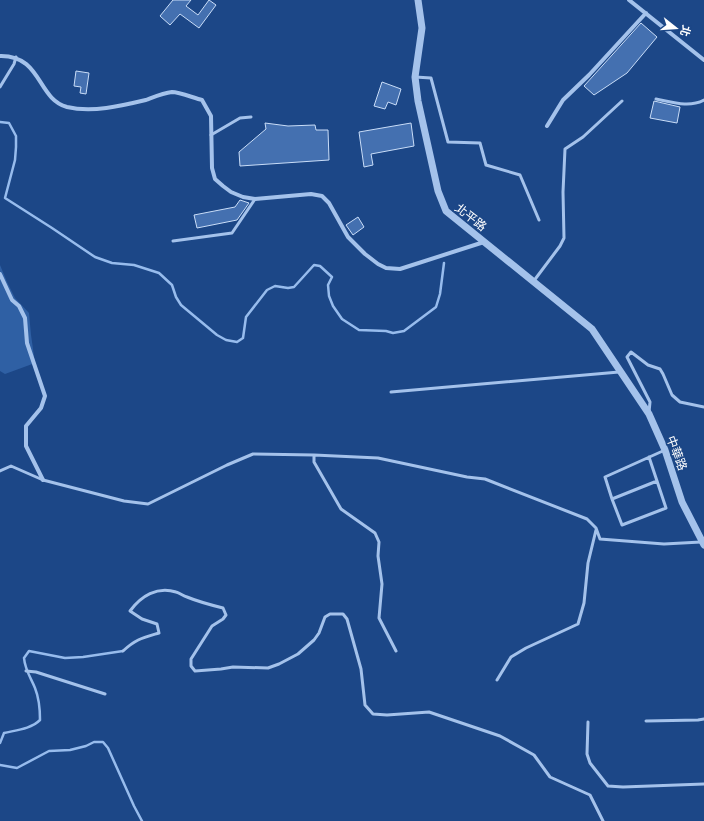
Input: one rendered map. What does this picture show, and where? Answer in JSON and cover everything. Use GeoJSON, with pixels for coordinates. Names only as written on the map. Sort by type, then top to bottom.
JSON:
{"type":"FeatureCollection","features":[{"type":"Feature","properties":{"kind":"street","name":"北平路"},"geometry":{"type":"LineString","coordinates":[[418,0],[422,28],[415,77],[418,100],[438,191],[446,211],[592,329],[621,372]]}},
{"type":"Feature","properties":{"kind":"street"},"geometry":{"type":"LineString","coordinates":[[630,0],[704,60]]}},
{"type":"Feature","properties":{"kind":"street"},"geometry":{"type":"LineString","coordinates":[[547,126],[563,100],[590,75],[646,13]]}},
{"type":"Feature","properties":{"kind":"street"},"geometry":{"type":"LineString","coordinates":[[0,56],[16,57],[31,68],[52,98],[65,106],[78,109],[119,107],[173,92],[202,100],[211,116],[212,168],[215,179],[232,192],[255,199],[311,194],[322,196],[329,203],[348,237],[378,264],[386,268],[400,269],[485,242]]}},
{"type":"Feature","properties":{"kind":"street"},"geometry":{"type":"LineString","coordinates":[[0,274],[12,300],[19,306],[25,318],[28,343],[45,396],[40,408],[26,426],[26,446],[43,480]]}},
{"type":"Feature","properties":{"kind":"street","name":"中華路"},"geometry":{"type":"LineString","coordinates":[[621,372],[649,414],[665,450],[682,502],[703,544]]}},
{"type":"Feature","properties":{"kind":"lane"},"geometry":{"type":"LineString","coordinates":[[0,88],[14,64],[16,57]]}},
{"type":"Feature","properties":{"kind":"lane"},"geometry":{"type":"LineString","coordinates":[[415,77],[431,78],[448,142],[480,143],[486,165],[520,175],[539,220]]}},
{"type":"Feature","properties":{"kind":"lane"},"geometry":{"type":"LineString","coordinates":[[656,99],[688,105],[699,103],[704,100]]}},
{"type":"Feature","properties":{"kind":"lane"},"geometry":{"type":"LineString","coordinates":[[533,282],[560,246],[564,238],[562,192],[565,149],[584,137],[622,101]]}},
{"type":"Feature","properties":{"kind":"lane"},"geometry":{"type":"LineString","coordinates":[[211,135],[240,118],[251,117]]}},
{"type":"Feature","properties":{"kind":"lane"},"geometry":{"type":"LineString","coordinates":[[173,241],[232,233],[255,199]]}},
{"type":"Feature","properties":{"kind":"lane"},"geometry":{"type":"LineString","coordinates":[[649,414],[650,402],[627,357],[631,352],[648,365],[660,370],[672,395],[680,402],[704,407]]}},
{"type":"Feature","properties":{"kind":"lane"},"geometry":{"type":"LineString","coordinates":[[391,392],[621,372]]}},
{"type":"Feature","properties":{"kind":"lane"},"geometry":{"type":"LineString","coordinates":[[649,457],[666,508],[622,525],[605,477],[649,457],[665,450]]}},
{"type":"Feature","properties":{"kind":"lane"},"geometry":{"type":"LineString","coordinates":[[0,471],[11,466],[43,480],[124,501],[148,504],[227,465],[253,454],[378,458],[467,477],[485,478],[587,520],[596,528],[600,539],[664,544],[703,544]]}},
{"type":"Feature","properties":{"kind":"lane"},"geometry":{"type":"LineString","coordinates":[[314,455],[314,462],[342,509],[375,533],[379,542],[378,556],[382,584],[379,618],[396,651]]}},
{"type":"Feature","properties":{"kind":"lane"},"geometry":{"type":"LineString","coordinates":[[612,499],[657,481]]}},
{"type":"Feature","properties":{"kind":"lane"},"geometry":{"type":"LineString","coordinates":[[497,680],[511,657],[526,648],[578,624],[584,603],[588,563],[596,528]]}},
{"type":"Feature","properties":{"kind":"lane"},"geometry":{"type":"LineString","coordinates":[[123,651],[134,641],[140,638],[159,633],[157,624],[142,619],[130,611],[145,595],[163,590],[175,592],[223,608],[226,615],[223,619],[212,626],[191,659],[191,666],[195,671],[221,669],[233,666],[268,668],[279,664],[298,654],[314,640],[319,633],[325,618],[330,614],[343,614],[347,619],[361,669],[365,705],[373,714],[387,715],[429,712],[500,736],[534,755],[550,777],[590,795],[603,821]]}},
{"type":"Feature","properties":{"kind":"lane"},"geometry":{"type":"LineString","coordinates":[[26,671],[36,672],[105,694]]}},
{"type":"Feature","properties":{"kind":"lane"},"geometry":{"type":"LineString","coordinates":[[646,721],[704,719]]}},
{"type":"Feature","properties":{"kind":"lane"},"geometry":{"type":"LineString","coordinates":[[588,722],[588,754],[590,763],[608,786],[623,787],[704,784]]}},
{"type":"Feature","properties":{"kind":"shaded area"},"geometry":{"type":"Polygon","coordinates":[[[0,265],[15,298],[29,313],[35,363],[5,374],[0,371],[0,265]]]}},
{"type":"Feature","properties":{"kind":"building"},"geometry":{"type":"Polygon","coordinates":[[[173,0],[191,0],[186,6],[198,15],[209,0],[216,5],[199,28],[180,14],[170,25],[160,16],[173,0]]]}},
{"type":"Feature","properties":{"kind":"building"},"geometry":{"type":"Polygon","coordinates":[[[641,23],[657,37],[627,73],[594,95],[584,86],[641,23]]]}},
{"type":"Feature","properties":{"kind":"building"},"geometry":{"type":"Polygon","coordinates":[[[76,71],[89,73],[86,94],[80,93],[81,87],[74,86],[76,71]]]}},
{"type":"Feature","properties":{"kind":"building"},"geometry":{"type":"Polygon","coordinates":[[[382,82],[401,89],[396,105],[388,102],[385,109],[374,106],[382,82]]]}},
{"type":"Feature","properties":{"kind":"building"},"geometry":{"type":"Polygon","coordinates":[[[654,101],[680,107],[677,123],[650,118],[654,101]]]}},
{"type":"Feature","properties":{"kind":"building"},"geometry":{"type":"Polygon","coordinates":[[[265,123],[288,126],[315,125],[316,130],[328,130],[329,160],[240,166],[239,152],[266,129],[265,123]]]}},
{"type":"Feature","properties":{"kind":"building"},"geometry":{"type":"Polygon","coordinates":[[[411,123],[414,146],[371,154],[373,165],[364,167],[359,132],[411,123]]]}},
{"type":"Feature","properties":{"kind":"building"},"geometry":{"type":"Polygon","coordinates":[[[240,200],[249,203],[237,220],[197,228],[194,215],[235,207],[240,200]]]}},
{"type":"Feature","properties":{"kind":"building"},"geometry":{"type":"Polygon","coordinates":[[[358,217],[364,227],[353,235],[346,225],[358,217]]]}},
{"type":"Feature","properties":{"kind":"waterway"},"geometry":{"type":"LineString","coordinates":[[0,122],[9,123],[16,136],[15,160],[5,198],[95,257],[112,263],[134,265],[159,273],[172,285],[176,297],[181,305],[217,335],[226,340],[237,342],[243,338],[246,317],[267,290],[275,286],[288,288],[294,287],[314,265],[320,266],[332,277],[328,285],[329,296],[333,306],[342,319],[359,330],[386,331],[393,333],[404,331],[436,307],[440,294],[444,263]]}},
{"type":"Feature","properties":{"kind":"waterway"},"geometry":{"type":"LineString","coordinates":[[0,743],[4,733],[28,727],[40,720],[35,688],[27,670],[24,658],[29,651],[65,658],[123,651]]}},
{"type":"Feature","properties":{"kind":"waterway"},"geometry":{"type":"LineString","coordinates":[[0,765],[17,768],[49,751],[70,750],[86,746],[94,742],[103,742],[108,748],[142,821]]}}]}
